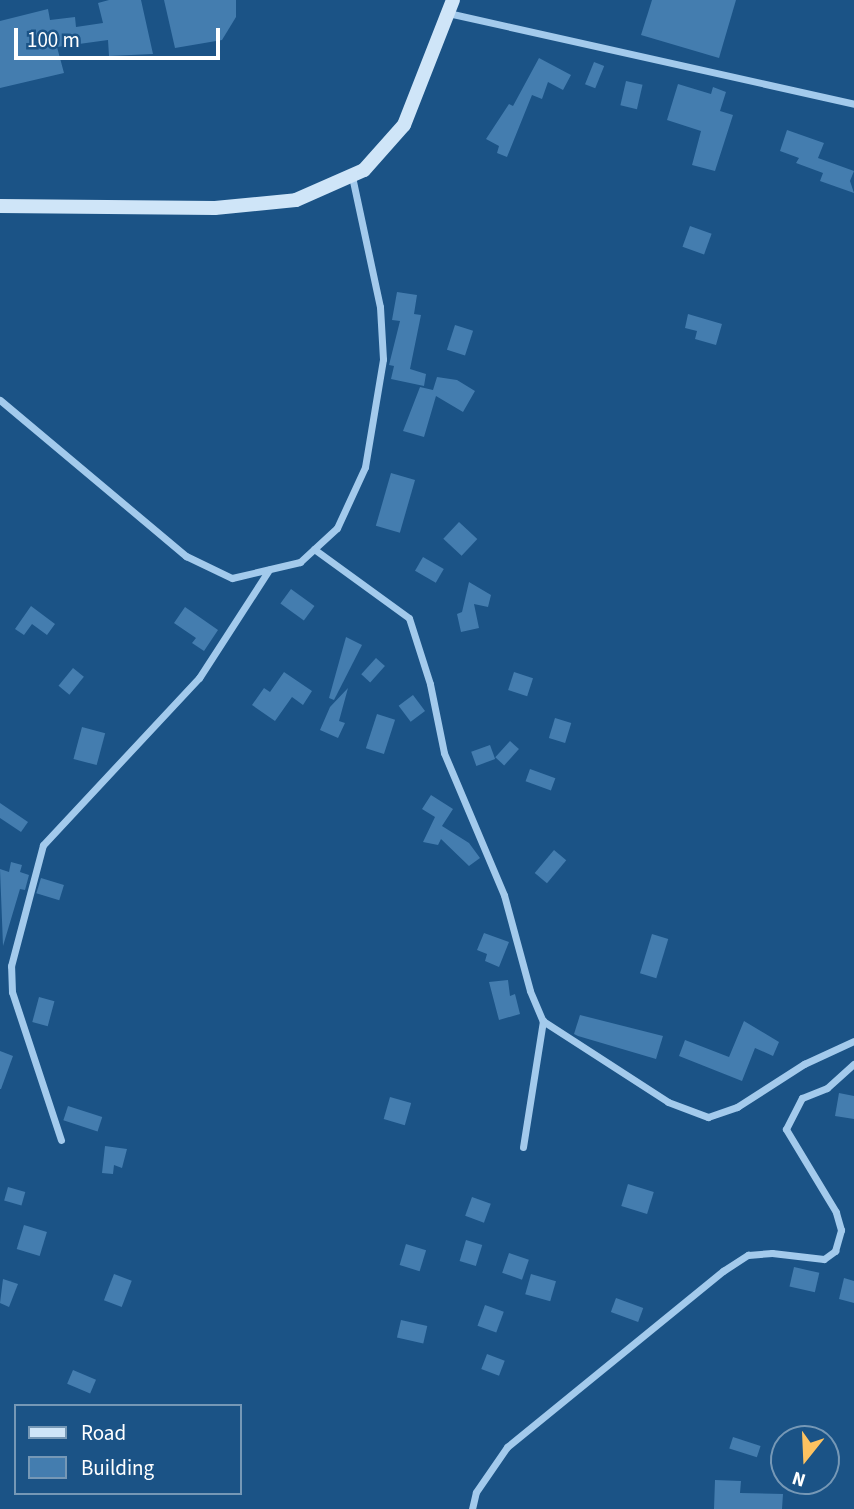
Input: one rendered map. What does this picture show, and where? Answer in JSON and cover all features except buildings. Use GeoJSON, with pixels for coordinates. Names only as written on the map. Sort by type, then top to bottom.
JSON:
{"type":"FeatureCollection","features":[{"type":"Feature","properties":{"kind":"main road"},"geometry":{"type":"LineString","coordinates":[[0,206],[215,208],[296,200],[352,176],[364,170],[404,125],[451,6]]}},
{"type":"Feature","properties":{"kind":"street"},"geometry":{"type":"LineString","coordinates":[[451,6],[854,104]]}},
{"type":"Feature","properties":{"kind":"street"},"geometry":{"type":"LineString","coordinates":[[0,400],[186,555],[232,578],[300,562],[337,528],[365,467],[383,359],[380,307],[352,176]]}},
{"type":"Feature","properties":{"kind":"street"},"geometry":{"type":"LineString","coordinates":[[314,549],[409,618],[430,684],[444,753],[504,895],[530,991],[543,1021],[523,1147]]}},
{"type":"Feature","properties":{"kind":"street"},"geometry":{"type":"LineString","coordinates":[[61,1140],[12,992],[11,966],[43,845],[199,678],[269,569]]}},
{"type":"Feature","properties":{"kind":"street"},"geometry":{"type":"LineString","coordinates":[[543,1021],[668,1102],[708,1117],[737,1107],[804,1064],[854,1041]]}},
{"type":"Feature","properties":{"kind":"street"},"geometry":{"type":"LineString","coordinates":[[472,1509],[476,1492],[507,1447],[723,1271],[748,1255],[772,1253],[824,1259],[835,1251],[841,1230],[836,1212],[786,1129],[802,1098],[827,1088],[854,1064]]}}]}
